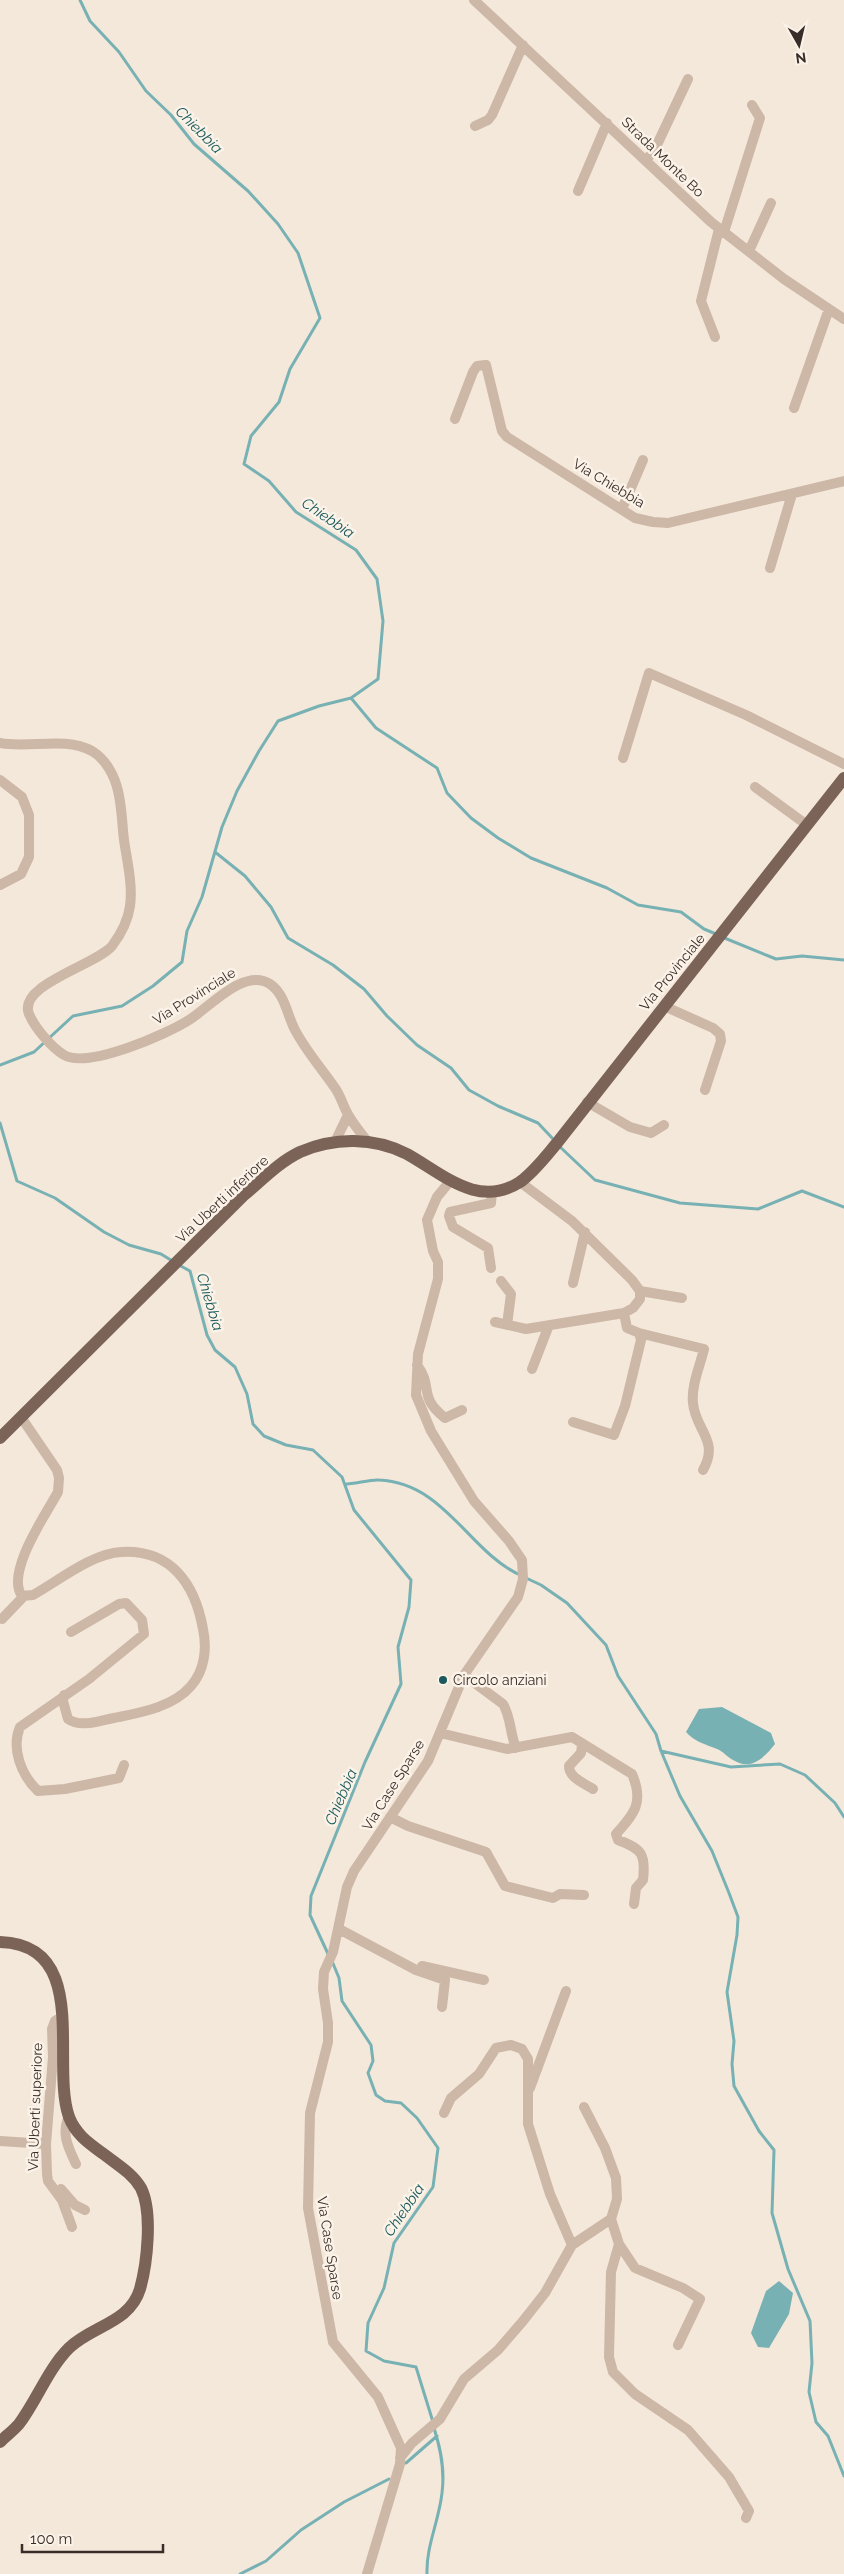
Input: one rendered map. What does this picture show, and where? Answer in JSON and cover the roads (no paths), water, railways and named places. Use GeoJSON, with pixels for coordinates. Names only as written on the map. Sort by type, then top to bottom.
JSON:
{"type":"FeatureCollection","features":[{"type":"Feature","properties":{"kind":"main road","name":"Via Provinciale"},"geometry":{"type":"LineString","coordinates":[[520,1182],[557,1143],[587,1102],[844,778]]}},
{"type":"Feature","properties":{"kind":"main road","name":"Via Uberti inferiore"},"geometry":{"type":"LineString","coordinates":[[0,1438],[243,1196],[281,1164],[300,1153],[335,1142],[366,1141],[406,1154],[470,1190],[492,1192],[520,1182]]}},
{"type":"Feature","properties":{"kind":"main road","name":"Via Uberti superiore"},"geometry":{"type":"LineString","coordinates":[[0,1942],[17,1942],[35,1951],[54,1974],[63,2016],[64,2084],[69,2116],[82,2138],[130,2174],[140,2188],[145,2200],[147,2223],[145,2266],[139,2291],[133,2304],[120,2316],[70,2347],[19,2424],[0,2442]]}},
{"type":"Feature","properties":{"kind":"street","name":"Strada Monte Bo"},"geometry":{"type":"LineString","coordinates":[[474,0],[722,230],[844,319]]}},
{"type":"Feature","properties":{"kind":"street"},"geometry":{"type":"LineString","coordinates":[[476,126],[488,120],[492,115],[523,45]]}},
{"type":"Feature","properties":{"kind":"street"},"geometry":{"type":"LineString","coordinates":[[646,160],[654,151],[688,79]]}},
{"type":"Feature","properties":{"kind":"street"},"geometry":{"type":"LineString","coordinates":[[715,337],[701,301],[722,230],[760,118],[752,105]]}},
{"type":"Feature","properties":{"kind":"street"},"geometry":{"type":"LineString","coordinates":[[578,191],[607,123]]}},
{"type":"Feature","properties":{"kind":"street"},"geometry":{"type":"LineString","coordinates":[[749,251],[771,203]]}},
{"type":"Feature","properties":{"kind":"street"},"geometry":{"type":"LineString","coordinates":[[794,408],[828,309]]}},
{"type":"Feature","properties":{"kind":"street","name":"Via Chiebbia"},"geometry":{"type":"LineString","coordinates":[[455,419],[472,372],[477,366],[486,365],[502,431],[507,437],[635,518],[653,522],[668,523],[844,481]]}},
{"type":"Feature","properties":{"kind":"street"},"geometry":{"type":"LineString","coordinates":[[622,509],[643,460]]}},
{"type":"Feature","properties":{"kind":"street"},"geometry":{"type":"LineString","coordinates":[[770,568],[792,494]]}},
{"type":"Feature","properties":{"kind":"street"},"geometry":{"type":"LineString","coordinates":[[623,758],[649,673],[746,715],[844,764]]}},
{"type":"Feature","properties":{"kind":"street","name":"Via Provinciale"},"geometry":{"type":"LineString","coordinates":[[0,743],[70,744],[91,751],[100,758],[111,772],[118,791],[129,878],[130,905],[126,923],[110,949],[90,962],[43,986],[30,998],[27,1003],[27,1009],[40,1030],[64,1054],[72,1057],[95,1056],[130,1048],[165,1034],[190,1019],[236,985],[248,981],[262,981],[277,990],[294,1028],[320,1070],[337,1090],[348,1115],[366,1141]]}},
{"type":"Feature","properties":{"kind":"street"},"geometry":{"type":"LineString","coordinates":[[0,780],[22,797],[29,815],[29,856],[21,874],[0,885]]}},
{"type":"Feature","properties":{"kind":"street"},"geometry":{"type":"LineString","coordinates":[[755,787],[807,826]]}},
{"type":"Feature","properties":{"kind":"street"},"geometry":{"type":"LineString","coordinates":[[664,1006],[713,1028],[720,1034],[720,1041],[705,1090]]}},
{"type":"Feature","properties":{"kind":"street"},"geometry":{"type":"LineString","coordinates":[[587,1102],[630,1127],[651,1133],[664,1125]]}},
{"type":"Feature","properties":{"kind":"street"},"geometry":{"type":"LineString","coordinates":[[335,1142],[348,1115]]}},
{"type":"Feature","properties":{"kind":"street","name":"Via Case Sparse"},"geometry":{"type":"LineString","coordinates":[[367,2574],[400,2458],[401,2448],[378,2397],[333,2342],[308,2208],[310,2113],[328,2042],[328,2023],[323,1989],[328,1964],[339,1929],[347,1887],[354,1870],[428,1761],[464,1675],[518,1597],[522,1584],[523,1568],[522,1560],[510,1541],[474,1501],[430,1431],[416,1395],[418,1354],[438,1279],[438,1262],[433,1251],[427,1220],[437,1197],[451,1180]]}},
{"type":"Feature","properties":{"kind":"street"},"geometry":{"type":"LineString","coordinates":[[520,1182],[584,1232],[640,1291],[682,1298]]}},
{"type":"Feature","properties":{"kind":"street"},"geometry":{"type":"LineString","coordinates":[[491,1268],[488,1248],[453,1227],[448,1216],[450,1212],[456,1209],[491,1203],[492,1192]]}},
{"type":"Feature","properties":{"kind":"street"},"geometry":{"type":"LineString","coordinates":[[573,1284],[584,1232]]}},
{"type":"Feature","properties":{"kind":"street"},"geometry":{"type":"LineString","coordinates":[[501,1281],[511,1294],[507,1325]]}},
{"type":"Feature","properties":{"kind":"street"},"geometry":{"type":"LineString","coordinates":[[494,1322],[526,1328],[549,1326],[624,1313],[633,1308],[640,1299],[640,1291]]}},
{"type":"Feature","properties":{"kind":"street"},"geometry":{"type":"LineString","coordinates":[[624,1313],[627,1328],[639,1334],[704,1349],[693,1403],[708,1442],[709,1456],[703,1470]]}},
{"type":"Feature","properties":{"kind":"street"},"geometry":{"type":"LineString","coordinates":[[532,1369],[549,1326]]}},
{"type":"Feature","properties":{"kind":"street"},"geometry":{"type":"LineString","coordinates":[[573,1422],[614,1435],[633,1376],[641,1340],[639,1334]]}},
{"type":"Feature","properties":{"kind":"street"},"geometry":{"type":"LineString","coordinates":[[417,1365],[424,1374],[427,1398],[433,1408],[445,1418],[462,1410]]}},
{"type":"Feature","properties":{"kind":"street"},"geometry":{"type":"LineString","coordinates":[[21,1417],[57,1470],[59,1478],[58,1492],[19,1568],[17,1587],[23,1597]]}},
{"type":"Feature","properties":{"kind":"street"},"geometry":{"type":"LineString","coordinates":[[2,1619],[23,1597],[33,1595],[100,1556],[121,1552],[147,1555],[167,1562],[186,1580],[196,1598],[206,1645],[203,1665],[191,1686],[170,1702],[144,1712],[78,1724],[68,1719],[63,1701],[64,1695]]}},
{"type":"Feature","properties":{"kind":"street"},"geometry":{"type":"LineString","coordinates":[[71,1632],[119,1604],[126,1603],[142,1620],[144,1634],[89,1679],[20,1727],[16,1736],[16,1751],[29,1782],[38,1791],[65,1789],[119,1778],[124,1765]]}},
{"type":"Feature","properties":{"kind":"street"},"geometry":{"type":"LineString","coordinates":[[464,1675],[503,1704],[507,1710],[511,1735],[516,1748]]}},
{"type":"Feature","properties":{"kind":"street"},"geometry":{"type":"LineString","coordinates":[[440,1733],[507,1750],[572,1737],[582,1745],[632,1774],[635,1782],[637,1808],[616,1834],[618,1840],[637,1847],[642,1856],[642,1880],[636,1888],[634,1904]]}},
{"type":"Feature","properties":{"kind":"street"},"geometry":{"type":"LineString","coordinates":[[582,1745],[581,1753],[569,1766],[569,1769],[571,1775],[593,1789]]}},
{"type":"Feature","properties":{"kind":"street"},"geometry":{"type":"LineString","coordinates":[[390,1817],[408,1826],[486,1852],[505,1886],[553,1898],[560,1894],[584,1895]]}},
{"type":"Feature","properties":{"kind":"street"},"geometry":{"type":"LineString","coordinates":[[339,1929],[402,1960],[416,1970],[445,1980],[442,2007]]}},
{"type":"Feature","properties":{"kind":"street"},"geometry":{"type":"LineString","coordinates":[[402,1960],[484,1980]]}},
{"type":"Feature","properties":{"kind":"street"},"geometry":{"type":"LineString","coordinates":[[528,2099],[566,1991]]}},
{"type":"Feature","properties":{"kind":"street","name":"Via Uberti superiore"},"geometry":{"type":"LineString","coordinates":[[63,2016],[54,2021],[52,2029],[53,2057],[46,2144],[47,2174],[48,2181],[62,2200],[72,2227]]}},
{"type":"Feature","properties":{"kind":"street"},"geometry":{"type":"LineString","coordinates":[[444,2113],[451,2098],[479,2074],[496,2048],[512,2045],[522,2050],[528,2059],[528,2124],[550,2194],[572,2245],[611,2219]]}},
{"type":"Feature","properties":{"kind":"street"},"geometry":{"type":"LineString","coordinates":[[584,2107],[600,2136],[616,2178],[617,2199],[611,2219],[619,2244],[635,2268],[683,2288],[700,2299],[678,2345]]}},
{"type":"Feature","properties":{"kind":"street"},"geometry":{"type":"LineString","coordinates":[[69,2116],[64,2128],[66,2141],[76,2164]]}},
{"type":"Feature","properties":{"kind":"street"},"geometry":{"type":"LineString","coordinates":[[0,2141],[46,2144]]}},
{"type":"Feature","properties":{"kind":"street"},"geometry":{"type":"LineString","coordinates":[[47,2174],[75,2205],[85,2210]]}},
{"type":"Feature","properties":{"kind":"street"},"geometry":{"type":"LineString","coordinates":[[619,2244],[611,2272],[609,2357],[613,2372],[635,2394],[688,2430],[729,2477],[749,2510],[746,2518]]}},
{"type":"Feature","properties":{"kind":"street","name":"Via Case Sparse"},"geometry":{"type":"LineString","coordinates":[[400,2458],[412,2443],[440,2419],[464,2380],[498,2350],[544,2293],[572,2245]]}},
{"type":"Feature","properties":{"kind":"water"},"geometry":{"type":"Polygon","coordinates":[[[722,1707],[771,1733],[775,1744],[762,1758],[751,1763],[740,1763],[686,1732],[699,1709],[722,1707]]]}},
{"type":"Feature","properties":{"kind":"water"},"geometry":{"type":"Polygon","coordinates":[[[779,2281],[793,2293],[789,2314],[769,2348],[758,2347],[751,2333],[766,2291],[779,2281]]]}},
{"type":"Feature","properties":{"kind":"waterway","name":"Chiebbia"},"geometry":{"type":"LineString","coordinates":[[0,1065],[34,1052],[73,1016],[122,1006],[153,986],[182,962],[187,931],[202,897],[222,827],[237,791],[259,751],[278,721],[319,706],[351,698],[378,679],[383,621],[377,579],[356,550],[296,512],[269,481],[244,464],[251,436],[279,402],[290,369],[320,318],[298,253],[278,224],[248,191],[194,144],[171,115],[146,91],[119,52],[90,21],[80,0]]}},
{"type":"Feature","properties":{"kind":"waterway"},"geometry":{"type":"LineString","coordinates":[[351,698],[376,728],[437,768],[447,793],[471,818],[498,838],[531,858],[607,888],[638,905],[681,912],[704,929],[716,934]]}},
{"type":"Feature","properties":{"kind":"waterway"},"geometry":{"type":"LineString","coordinates":[[215,852],[245,876],[271,907],[288,938],[333,965],[364,989],[387,1016],[417,1045],[451,1068],[469,1090],[498,1106],[538,1123],[554,1140]]}},
{"type":"Feature","properties":{"kind":"waterway"},"geometry":{"type":"LineString","coordinates":[[722,937],[776,959],[802,956],[844,960]]}},
{"type":"Feature","properties":{"kind":"waterway","name":"Chiebbia"},"geometry":{"type":"LineString","coordinates":[[0,1123],[17,1181],[55,1198],[104,1232],[129,1245],[161,1254],[174,1262]]}},
{"type":"Feature","properties":{"kind":"waterway"},"geometry":{"type":"LineString","coordinates":[[558,1145],[595,1180],[680,1203],[758,1209],[802,1191],[844,1207]]}},
{"type":"Feature","properties":{"kind":"waterway","name":"Chiebbia"},"geometry":{"type":"LineString","coordinates":[[179,1265],[190,1271],[207,1335],[215,1350],[235,1367],[247,1394],[253,1424],[264,1436],[286,1445],[313,1450],[342,1477],[354,1510],[411,1580],[409,1607],[398,1647],[401,1684],[365,1762],[311,1896],[310,1915],[329,1956]]}},
{"type":"Feature","properties":{"kind":"waterway"},"geometry":{"type":"LineString","coordinates":[[345,1484],[379,1480],[402,1484],[422,1493],[439,1505],[485,1550],[502,1564],[520,1575]]}},
{"type":"Feature","properties":{"kind":"waterway"},"geometry":{"type":"LineString","coordinates":[[526,1578],[541,1585],[567,1603],[606,1645],[618,1676],[656,1734],[680,1796],[712,1851],[738,1917],[737,1935],[727,1992],[734,2041],[732,2064],[734,2086],[759,2131],[774,2150],[772,2213],[788,2269],[810,2321],[812,2363],[809,2392],[816,2422],[828,2436],[844,2476]]}},
{"type":"Feature","properties":{"kind":"waterway"},"geometry":{"type":"LineString","coordinates":[[661,1751],[731,1767],[780,1764],[805,1775],[835,1803],[844,1817]]}},
{"type":"Feature","properties":{"kind":"waterway","name":"Chiebbia"},"geometry":{"type":"LineString","coordinates":[[332,1961],[339,1978],[342,2001],[371,2045],[373,2061],[368,2073],[376,2095],[385,2101],[401,2103],[417,2118],[438,2148],[433,2187],[394,2243],[384,2288],[368,2323],[366,2351],[384,2361],[416,2367],[433,2422]]}},
{"type":"Feature","properties":{"kind":"waterway","name":"Chiebbia"},"geometry":{"type":"LineString","coordinates":[[427,2574],[428,2553],[443,2485],[442,2460],[434,2428]]}},
{"type":"Feature","properties":{"kind":"waterway"},"geometry":{"type":"LineString","coordinates":[[406,2463],[437,2436]]}},
{"type":"Feature","properties":{"kind":"waterway"},"geometry":{"type":"LineString","coordinates":[[240,2574],[266,2561],[301,2530],[344,2502],[389,2479]]}},
{"type":"Feature","properties":{"kind":"place","name":"Circolo anziani"},"geometry":{"type":"Point","coordinates":[443,1680]}}]}
